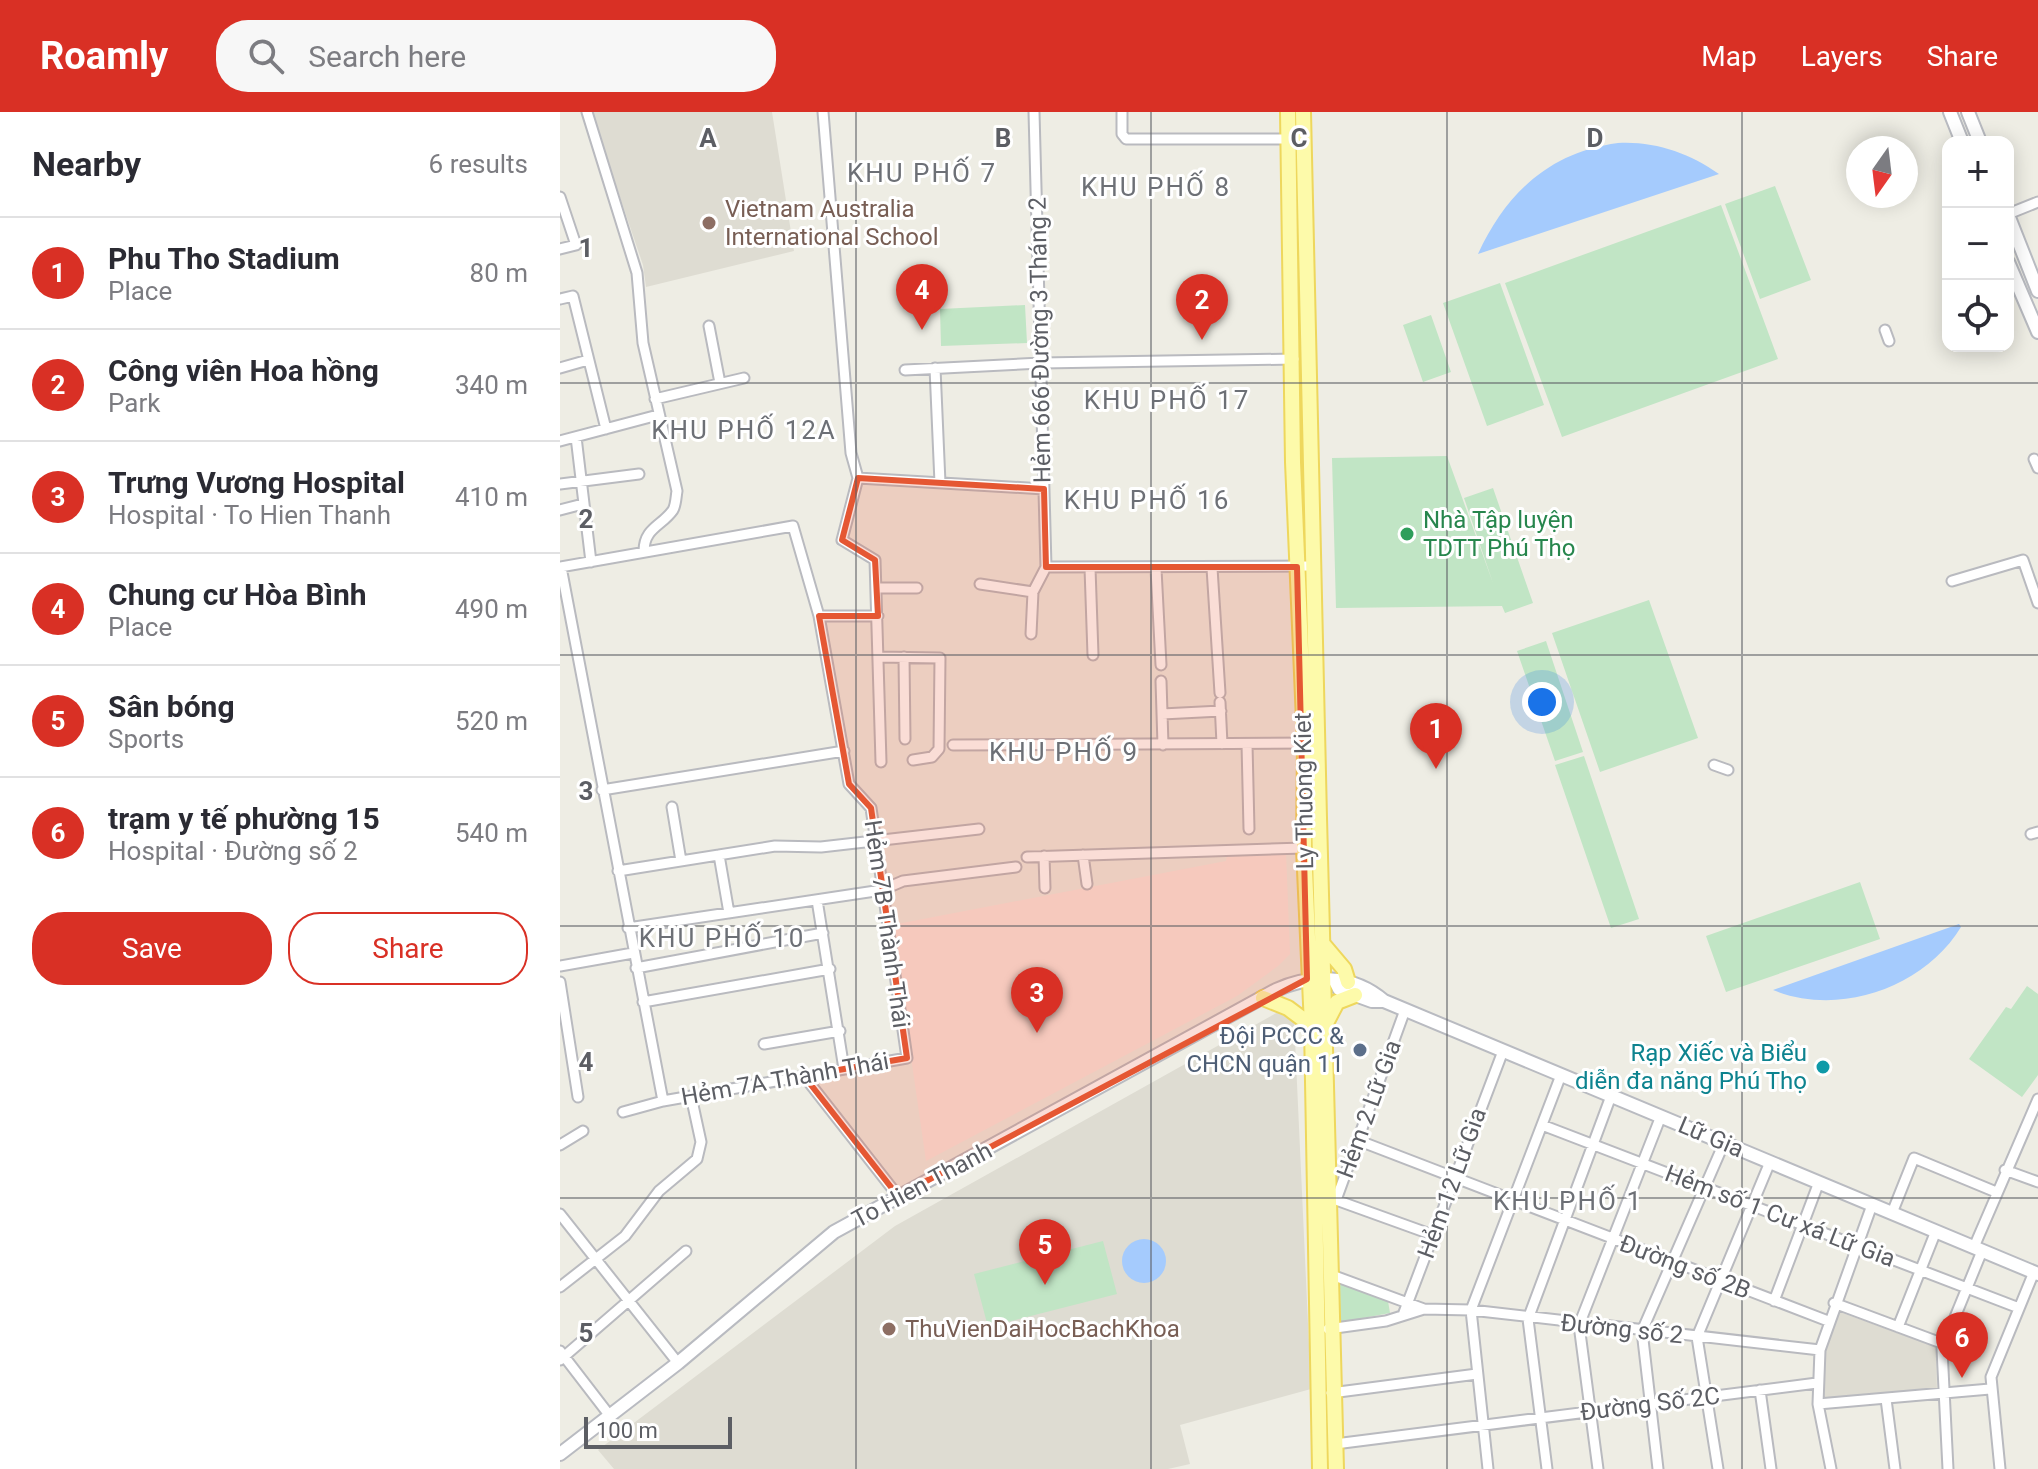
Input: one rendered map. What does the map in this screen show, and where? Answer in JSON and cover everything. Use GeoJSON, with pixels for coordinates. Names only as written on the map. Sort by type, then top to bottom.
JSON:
{"type":"FeatureCollection","features":[{"type":"Feature","properties":{"kind":"main road","name":"Ly Thuong Kiet"},"geometry":{"type":"LineString","coordinates":[[1288,112],[1297,567],[1312,743],[1322,943],[1333,983]]}},
{"type":"Feature","properties":{"kind":"main road","name":"Ly Thuong Kiet"},"geometry":{"type":"LineString","coordinates":[[1303,112],[1314,566],[1312,743],[1304,848],[1333,983],[1317,1032],[1323,1330],[1320,1469]]}},
{"type":"Feature","properties":{"kind":"main road"},"geometry":{"type":"LineString","coordinates":[[1950,112],[1960,136]]}},
{"type":"Feature","properties":{"kind":"main road"},"geometry":{"type":"LineString","coordinates":[[1968,112],[1978,136]]}},
{"type":"Feature","properties":{"kind":"main road"},"geometry":{"type":"LineString","coordinates":[[2014,230],[2038,291]]}},
{"type":"Feature","properties":{"kind":"main road"},"geometry":{"type":"LineString","coordinates":[[2014,276],[2038,332]]}},
{"type":"Feature","properties":{"kind":"main road"},"geometry":{"type":"LineString","coordinates":[[1263,998],[1288,1008],[1317,1032],[1334,1005],[1333,983],[1344,969],[1322,943]]}},
{"type":"Feature","properties":{"kind":"main road","name":"To Hien Thanh"},"geometry":{"type":"LineString","coordinates":[[560,1454],[678,1363],[834,1232],[1263,998],[1333,983]]}},
{"type":"Feature","properties":{"kind":"main road","name":"Lữ Gia"},"geometry":{"type":"LineString","coordinates":[[1333,983],[1373,991],[1384,1001],[1405,1010],[2036,1273]]}},
{"type":"Feature","properties":{"kind":"main road","name":"Ly Thuong Kiet"},"geometry":{"type":"LineString","coordinates":[[1317,1032],[1332,1200],[1322,1271]]}},
{"type":"Feature","properties":{"kind":"main road","name":"Ly Thuong Kiet"},"geometry":{"type":"LineString","coordinates":[[1323,1330],[1336,1469]]}},
{"type":"Feature","properties":{"kind":"street"},"geometry":{"type":"LineString","coordinates":[[560,567],[644,551],[644,540],[673,510],[677,491],[643,343],[637,273],[587,112]]}},
{"type":"Feature","properties":{"kind":"street"},"geometry":{"type":"LineString","coordinates":[[823,112],[851,453],[858,478],[842,540],[875,560],[881,762]]}},
{"type":"Feature","properties":{"kind":"street","name":"Hẻm 666 Đường 3 Tháng 2"},"geometry":{"type":"LineString","coordinates":[[1034,112],[1046,567]]}},
{"type":"Feature","properties":{"kind":"street"},"geometry":{"type":"LineString","coordinates":[[1122,112],[1122,134],[1126,139],[1288,139]]}},
{"type":"Feature","properties":{"kind":"street"},"geometry":{"type":"LineString","coordinates":[[560,197],[576,245],[560,249]]}},
{"type":"Feature","properties":{"kind":"street"},"geometry":{"type":"LineString","coordinates":[[2014,212],[2038,202]]}},
{"type":"Feature","properties":{"kind":"street"},"geometry":{"type":"LineString","coordinates":[[560,299],[573,296],[606,429]]}},
{"type":"Feature","properties":{"kind":"street"},"geometry":{"type":"LineString","coordinates":[[709,326],[720,383]]}},
{"type":"Feature","properties":{"kind":"street"},"geometry":{"type":"LineString","coordinates":[[1885,330],[1889,341]]}},
{"type":"Feature","properties":{"kind":"street"},"geometry":{"type":"LineString","coordinates":[[905,370],[1041,363],[1294,359]]}},
{"type":"Feature","properties":{"kind":"street"},"geometry":{"type":"LineString","coordinates":[[560,368],[588,360]]}},
{"type":"Feature","properties":{"kind":"street"},"geometry":{"type":"LineString","coordinates":[[935,368],[940,483]]}},
{"type":"Feature","properties":{"kind":"street"},"geometry":{"type":"LineString","coordinates":[[655,399],[744,378]]}},
{"type":"Feature","properties":{"kind":"street"},"geometry":{"type":"LineString","coordinates":[[560,441],[658,415]]}},
{"type":"Feature","properties":{"kind":"street"},"geometry":{"type":"LineString","coordinates":[[576,437],[591,562]]}},
{"type":"Feature","properties":{"kind":"street"},"geometry":{"type":"LineString","coordinates":[[560,484],[639,474]]}},
{"type":"Feature","properties":{"kind":"street"},"geometry":{"type":"LineString","coordinates":[[858,478],[1044,489]]}},
{"type":"Feature","properties":{"kind":"street"},"geometry":{"type":"LineString","coordinates":[[560,510],[583,504]]}},
{"type":"Feature","properties":{"kind":"street","name":"Hẻm 7B Thành Thái"},"geometry":{"type":"LineString","coordinates":[[644,551],[793,526],[819,616],[849,784],[871,808],[907,1058]]}},
{"type":"Feature","properties":{"kind":"street"},"geometry":{"type":"LineString","coordinates":[[1952,581],[2023,560],[2038,603]]}},
{"type":"Feature","properties":{"kind":"street"},"geometry":{"type":"LineString","coordinates":[[1031,634],[1033,592],[1046,567],[1156,569],[1314,566]]}},
{"type":"Feature","properties":{"kind":"street","name":"Hẻm 7A Thành Thái"},"geometry":{"type":"LineString","coordinates":[[560,567],[663,1101]]}},
{"type":"Feature","properties":{"kind":"street"},"geometry":{"type":"LineString","coordinates":[[1090,568],[1093,655]]}},
{"type":"Feature","properties":{"kind":"street"},"geometry":{"type":"LineString","coordinates":[[1212,568],[1222,744]]}},
{"type":"Feature","properties":{"kind":"street"},"geometry":{"type":"LineString","coordinates":[[1156,569],[1161,665]]}},
{"type":"Feature","properties":{"kind":"street"},"geometry":{"type":"LineString","coordinates":[[980,584],[1033,592]]}},
{"type":"Feature","properties":{"kind":"street"},"geometry":{"type":"LineString","coordinates":[[877,588],[917,588]]}},
{"type":"Feature","properties":{"kind":"street"},"geometry":{"type":"LineString","coordinates":[[819,616],[878,616]]}},
{"type":"Feature","properties":{"kind":"street"},"geometry":{"type":"LineString","coordinates":[[878,657],[940,658],[939,749],[932,757],[913,760]]}},
{"type":"Feature","properties":{"kind":"street"},"geometry":{"type":"LineString","coordinates":[[904,657],[905,739]]}},
{"type":"Feature","properties":{"kind":"street"},"geometry":{"type":"LineString","coordinates":[[1161,681],[1163,745]]}},
{"type":"Feature","properties":{"kind":"street"},"geometry":{"type":"LineString","coordinates":[[1162,714],[1220,702]]}},
{"type":"Feature","properties":{"kind":"street"},"geometry":{"type":"LineString","coordinates":[[953,745],[1312,743]]}},
{"type":"Feature","properties":{"kind":"street"},"geometry":{"type":"LineString","coordinates":[[1247,744],[1249,829]]}},
{"type":"Feature","properties":{"kind":"street"},"geometry":{"type":"LineString","coordinates":[[602,790],[844,751]]}},
{"type":"Feature","properties":{"kind":"street"},"geometry":{"type":"LineString","coordinates":[[1714,765],[1728,770]]}},
{"type":"Feature","properties":{"kind":"street"},"geometry":{"type":"LineString","coordinates":[[672,807],[681,861]]}},
{"type":"Feature","properties":{"kind":"street"},"geometry":{"type":"LineString","coordinates":[[618,871],[775,846],[821,847],[979,829]]}},
{"type":"Feature","properties":{"kind":"street"},"geometry":{"type":"LineString","coordinates":[[1027,857],[1304,848]]}},
{"type":"Feature","properties":{"kind":"street"},"geometry":{"type":"LineString","coordinates":[[719,855],[729,913]]}},
{"type":"Feature","properties":{"kind":"street"},"geometry":{"type":"LineString","coordinates":[[1083,855],[1087,884]]}},
{"type":"Feature","properties":{"kind":"street"},"geometry":{"type":"LineString","coordinates":[[1044,856],[1045,888]]}},
{"type":"Feature","properties":{"kind":"street"},"geometry":{"type":"LineString","coordinates":[[628,928],[882,890],[903,881],[1016,867]]}},
{"type":"Feature","properties":{"kind":"street"},"geometry":{"type":"LineString","coordinates":[[817,900],[844,1069]]}},
{"type":"Feature","properties":{"kind":"street"},"geometry":{"type":"LineString","coordinates":[[636,968],[823,933]]}},
{"type":"Feature","properties":{"kind":"street"},"geometry":{"type":"LineString","coordinates":[[560,966],[633,953]]}},
{"type":"Feature","properties":{"kind":"street"},"geometry":{"type":"LineString","coordinates":[[643,1002],[830,969]]}},
{"type":"Feature","properties":{"kind":"street"},"geometry":{"type":"LineString","coordinates":[[560,982],[578,1097]]}},
{"type":"Feature","properties":{"kind":"street","name":"Hẻm 2 Lữ Gia"},"geometry":{"type":"LineString","coordinates":[[1332,1200],[1405,1010]]}},
{"type":"Feature","properties":{"kind":"street"},"geometry":{"type":"LineString","coordinates":[[764,1044],[840,1031]]}},
{"type":"Feature","properties":{"kind":"street","name":"Hẻm 12 Lữ Gia"},"geometry":{"type":"LineString","coordinates":[[1403,1315],[1503,1051]]}},
{"type":"Feature","properties":{"kind":"street","name":"Hẻm 7A Thành Thái"},"geometry":{"type":"LineString","coordinates":[[623,1112],[663,1101],[907,1058]]}},
{"type":"Feature","properties":{"kind":"street"},"geometry":{"type":"LineString","coordinates":[[1488,1469],[1471,1310],[1561,1075]]}},
{"type":"Feature","properties":{"kind":"street"},"geometry":{"type":"LineString","coordinates":[[804,1076],[898,1196]]}},
{"type":"Feature","properties":{"kind":"street"},"geometry":{"type":"LineString","coordinates":[[560,1287],[625,1236],[665,1184],[697,1159],[701,1142],[691,1096]]}},
{"type":"Feature","properties":{"kind":"street"},"geometry":{"type":"LineString","coordinates":[[1547,1469],[1528,1319],[1611,1096]]}},
{"type":"Feature","properties":{"kind":"street"},"geometry":{"type":"LineString","coordinates":[[1948,1469],[1942,1394],[1944,1344],[1968,1287],[1996,1192],[2038,1099]]}},
{"type":"Feature","properties":{"kind":"street"},"geometry":{"type":"LineString","coordinates":[[1598,1469],[1579,1325],[1661,1116]]}},
{"type":"Feature","properties":{"kind":"street","name":"Hẻm số 1 Cư xá Lữ Gia"},"geometry":{"type":"LineString","coordinates":[[1542,1125],[2019,1308]]}},
{"type":"Feature","properties":{"kind":"street"},"geometry":{"type":"LineString","coordinates":[[560,1145],[583,1131]]}},
{"type":"Feature","properties":{"kind":"street","name":"Đường số 2B"},"geometry":{"type":"LineString","coordinates":[[1357,1140],[1828,1321]]}},
{"type":"Feature","properties":{"kind":"street"},"geometry":{"type":"LineString","coordinates":[[1658,1469],[1642,1331],[1724,1143]]}},
{"type":"Feature","properties":{"kind":"street"},"geometry":{"type":"LineString","coordinates":[[1892,1213],[1914,1158],[1996,1192]]}},
{"type":"Feature","properties":{"kind":"street"},"geometry":{"type":"LineString","coordinates":[[1718,1469],[1697,1337],[1770,1162]]}},
{"type":"Feature","properties":{"kind":"street"},"geometry":{"type":"LineString","coordinates":[[2005,1170],[2038,1182]]}},
{"type":"Feature","properties":{"kind":"street"},"geometry":{"type":"LineString","coordinates":[[1774,1301],[1819,1182]]}},
{"type":"Feature","properties":{"kind":"street"},"geometry":{"type":"LineString","coordinates":[[1332,1200],[1433,1235]]}},
{"type":"Feature","properties":{"kind":"street"},"geometry":{"type":"LineString","coordinates":[[1831,1469],[1818,1404],[1820,1350],[1834,1303],[1872,1205]]}},
{"type":"Feature","properties":{"kind":"street"},"geometry":{"type":"LineString","coordinates":[[561,1218],[678,1363]]}},
{"type":"Feature","properties":{"kind":"street"},"geometry":{"type":"LineString","coordinates":[[1898,1327],[1936,1231]]}},
{"type":"Feature","properties":{"kind":"street"},"geometry":{"type":"LineString","coordinates":[[610,1416],[561,1356],[630,1303],[686,1251]]}},
{"type":"Feature","properties":{"kind":"street"},"geometry":{"type":"LineString","coordinates":[[1322,1271],[1424,1309]]}},
{"type":"Feature","properties":{"kind":"street"},"geometry":{"type":"LineString","coordinates":[[2000,1469],[1991,1377],[2036,1273]]}},
{"type":"Feature","properties":{"kind":"street"},"geometry":{"type":"LineString","coordinates":[[1834,1303],[1944,1344]]}},
{"type":"Feature","properties":{"kind":"street"},"geometry":{"type":"LineString","coordinates":[[1323,1330],[1424,1309]]}},
{"type":"Feature","properties":{"kind":"street","name":"Đường số 2"},"geometry":{"type":"LineString","coordinates":[[1424,1309],[1471,1310],[1579,1325],[1820,1350]]}},
{"type":"Feature","properties":{"kind":"street"},"geometry":{"type":"LineString","coordinates":[[1331,1393],[1411,1380],[1477,1374]]}},
{"type":"Feature","properties":{"kind":"street","name":"Đường Số 2C"},"geometry":{"type":"LineString","coordinates":[[1335,1444],[1817,1383]]}},
{"type":"Feature","properties":{"kind":"street"},"geometry":{"type":"LineString","coordinates":[[1818,1404],[1990,1389]]}},
{"type":"Feature","properties":{"kind":"street"},"geometry":{"type":"LineString","coordinates":[[1760,1390],[1771,1469]]}},
{"type":"Feature","properties":{"kind":"street"},"geometry":{"type":"LineString","coordinates":[[1886,1399],[1895,1469]]}},
{"type":"Feature","properties":{"kind":"highlighted area"},"geometry":{"type":"Polygon","coordinates":[[[858,478],[1044,489],[1046,567],[1297,567],[1307,979],[898,1196],[804,1076],[907,1058],[871,808],[849,784],[819,616],[878,616],[875,560],[842,540],[858,478]]]}},
{"type":"Feature","properties":{"kind":"shaded area","name":"Vietnam Australia International School"},"geometry":{"type":"Polygon","coordinates":[[[591,112],[772,112],[794,251],[646,287],[643,265],[591,112]]]}},
{"type":"Feature","properties":{"kind":"shaded area"},"geometry":{"type":"Polygon","coordinates":[[[1286,852],[1290,954],[1278,966],[1237,996],[926,1161],[892,925],[1226,861],[1227,855],[1286,852]]]}},
{"type":"Feature","properties":{"kind":"shaded area"},"geometry":{"type":"Polygon","coordinates":[[[1280,1011],[1294,1018],[1311,1389],[1180,1425],[1190,1464],[1168,1469],[614,1469],[598,1450],[895,1226],[1280,1011]]]}},
{"type":"Feature","properties":{"kind":"shaded area"},"geometry":{"type":"Polygon","coordinates":[[[1837,1311],[1936,1347],[1937,1392],[1823,1398],[1825,1350],[1837,1311]]]}},
{"type":"Feature","properties":{"kind":"green space"},"geometry":{"type":"Polygon","coordinates":[[[1775,186],[1811,280],[1760,299],[1725,204],[1775,186]]]}},
{"type":"Feature","properties":{"kind":"green space"},"geometry":{"type":"Polygon","coordinates":[[[1721,205],[1778,359],[1562,437],[1505,283],[1721,205]]]}},
{"type":"Feature","properties":{"kind":"green space"},"geometry":{"type":"Polygon","coordinates":[[[1500,283],[1544,405],[1487,426],[1443,303],[1500,283]]]}},
{"type":"Feature","properties":{"kind":"green space"},"geometry":{"type":"Polygon","coordinates":[[[1025,305],[1027,343],[941,346],[940,309],[1025,305]]]}},
{"type":"Feature","properties":{"kind":"green space"},"geometry":{"type":"Polygon","coordinates":[[[1431,315],[1451,372],[1423,382],[1403,325],[1431,315]]]}},
{"type":"Feature","properties":{"kind":"green space"},"geometry":{"type":"Polygon","coordinates":[[[1447,456],[1493,583],[1464,498],[1493,488],[1533,603],[1505,613],[1502,606],[1336,608],[1332,458],[1447,456]]]}},
{"type":"Feature","properties":{"kind":"green space"},"geometry":{"type":"Polygon","coordinates":[[[1649,600],[1698,738],[1600,772],[1552,633],[1649,600]]]}},
{"type":"Feature","properties":{"kind":"green space"},"geometry":{"type":"Polygon","coordinates":[[[1546,641],[1583,752],[1555,761],[1517,651],[1546,641]]]}},
{"type":"Feature","properties":{"kind":"green space"},"geometry":{"type":"Polygon","coordinates":[[[1584,756],[1639,919],[1611,928],[1555,765],[1584,756]]]}},
{"type":"Feature","properties":{"kind":"green space"},"geometry":{"type":"Polygon","coordinates":[[[1860,882],[1880,939],[1726,992],[1706,936],[1860,882]]]}},
{"type":"Feature","properties":{"kind":"green space"},"geometry":{"type":"Polygon","coordinates":[[[2027,986],[2038,994],[2038,1075],[2022,1097],[1969,1059],[2006,1007],[2011,1009],[2027,986]]]}},
{"type":"Feature","properties":{"kind":"green space"},"geometry":{"type":"Polygon","coordinates":[[[1103,1241],[1117,1294],[988,1327],[974,1274],[1103,1241]]]}},
{"type":"Feature","properties":{"kind":"green space"},"geometry":{"type":"Polygon","coordinates":[[[1339,1284],[1388,1301],[1390,1313],[1342,1322],[1337,1316],[1339,1284]]]}},
{"type":"Feature","properties":{"kind":"water"},"geometry":{"type":"Polygon","coordinates":[[[1618,143],[1645,144],[1671,150],[1719,174],[1478,254],[1502,212],[1533,179],[1571,156],[1618,143]]]}},
{"type":"Feature","properties":{"kind":"water"},"geometry":{"type":"Polygon","coordinates":[[[1959,924],[1961,927],[1945,948],[1925,966],[1903,981],[1878,992],[1825,1000],[1799,998],[1773,990],[1959,924]]]}},
{"type":"Feature","properties":{"kind":"water"},"geometry":{"type":"Polygon","coordinates":[[[1144,1239],[1159,1246],[1166,1261],[1159,1276],[1144,1283],[1129,1276],[1122,1261],[1129,1246],[1144,1239]]]}},
{"type":"Feature","properties":{"kind":"place","name":"Vietnam Australia International School"},"geometry":{"type":"Point","coordinates":[709,223]}},
{"type":"Feature","properties":{"kind":"place","name":"Chung cư Hòa Bình"},"geometry":{"type":"Point","coordinates":[922,330]}},
{"type":"Feature","properties":{"kind":"place","name":"Công viên Hoa hồng"},"geometry":{"type":"Point","coordinates":[1202,340]}},
{"type":"Feature","properties":{"kind":"place","name":"Nhà Tập luyện TDTT Phú Thọ"},"geometry":{"type":"Point","coordinates":[1407,534]}},
{"type":"Feature","properties":{"kind":"place","name":"Phu Tho Stadium"},"geometry":{"type":"Point","coordinates":[1436,769]}},
{"type":"Feature","properties":{"kind":"place","name":"Trưng Vương Hospital"},"geometry":{"type":"Point","coordinates":[1037,1033]}},
{"type":"Feature","properties":{"kind":"place","name":"Đội PCCC & CHCN quận 11"},"geometry":{"type":"Point","coordinates":[1360,1050]}},
{"type":"Feature","properties":{"kind":"place","name":"Rạp Xiếc và Biểu diễn đa năng Phú Thọ"},"geometry":{"type":"Point","coordinates":[1823,1067]}},
{"type":"Feature","properties":{"kind":"place","name":"Sân bóng"},"geometry":{"type":"Point","coordinates":[1045,1285]}},
{"type":"Feature","properties":{"kind":"place","name":"ThuVienDaiHocBachKhoa"},"geometry":{"type":"Point","coordinates":[889,1329]}},
{"type":"Feature","properties":{"kind":"place","name":"trạm y tế phường 15"},"geometry":{"type":"Point","coordinates":[1962,1378]}},
{"type":"Feature","properties":{"kind":"district","name":"KHU PHỐ 7"},"geometry":{"type":"Point","coordinates":[922,173]}},
{"type":"Feature","properties":{"kind":"district","name":"KHU PHỐ 8"},"geometry":{"type":"Point","coordinates":[1156,187]}},
{"type":"Feature","properties":{"kind":"district","name":"KHU PHỐ 17"},"geometry":{"type":"Point","coordinates":[1167,400]}},
{"type":"Feature","properties":{"kind":"district","name":"KHU PHỐ 12A"},"geometry":{"type":"Point","coordinates":[744,430]}},
{"type":"Feature","properties":{"kind":"district","name":"KHU PHỐ 16"},"geometry":{"type":"Point","coordinates":[1147,500]}},
{"type":"Feature","properties":{"kind":"district","name":"KHU PHỐ 9"},"geometry":{"type":"Point","coordinates":[1064,752]}},
{"type":"Feature","properties":{"kind":"district","name":"KHU PHỐ 10"},"geometry":{"type":"Point","coordinates":[722,938]}},
{"type":"Feature","properties":{"kind":"district","name":"KHU PHỐ 1"},"geometry":{"type":"Point","coordinates":[1568,1201]}}]}
